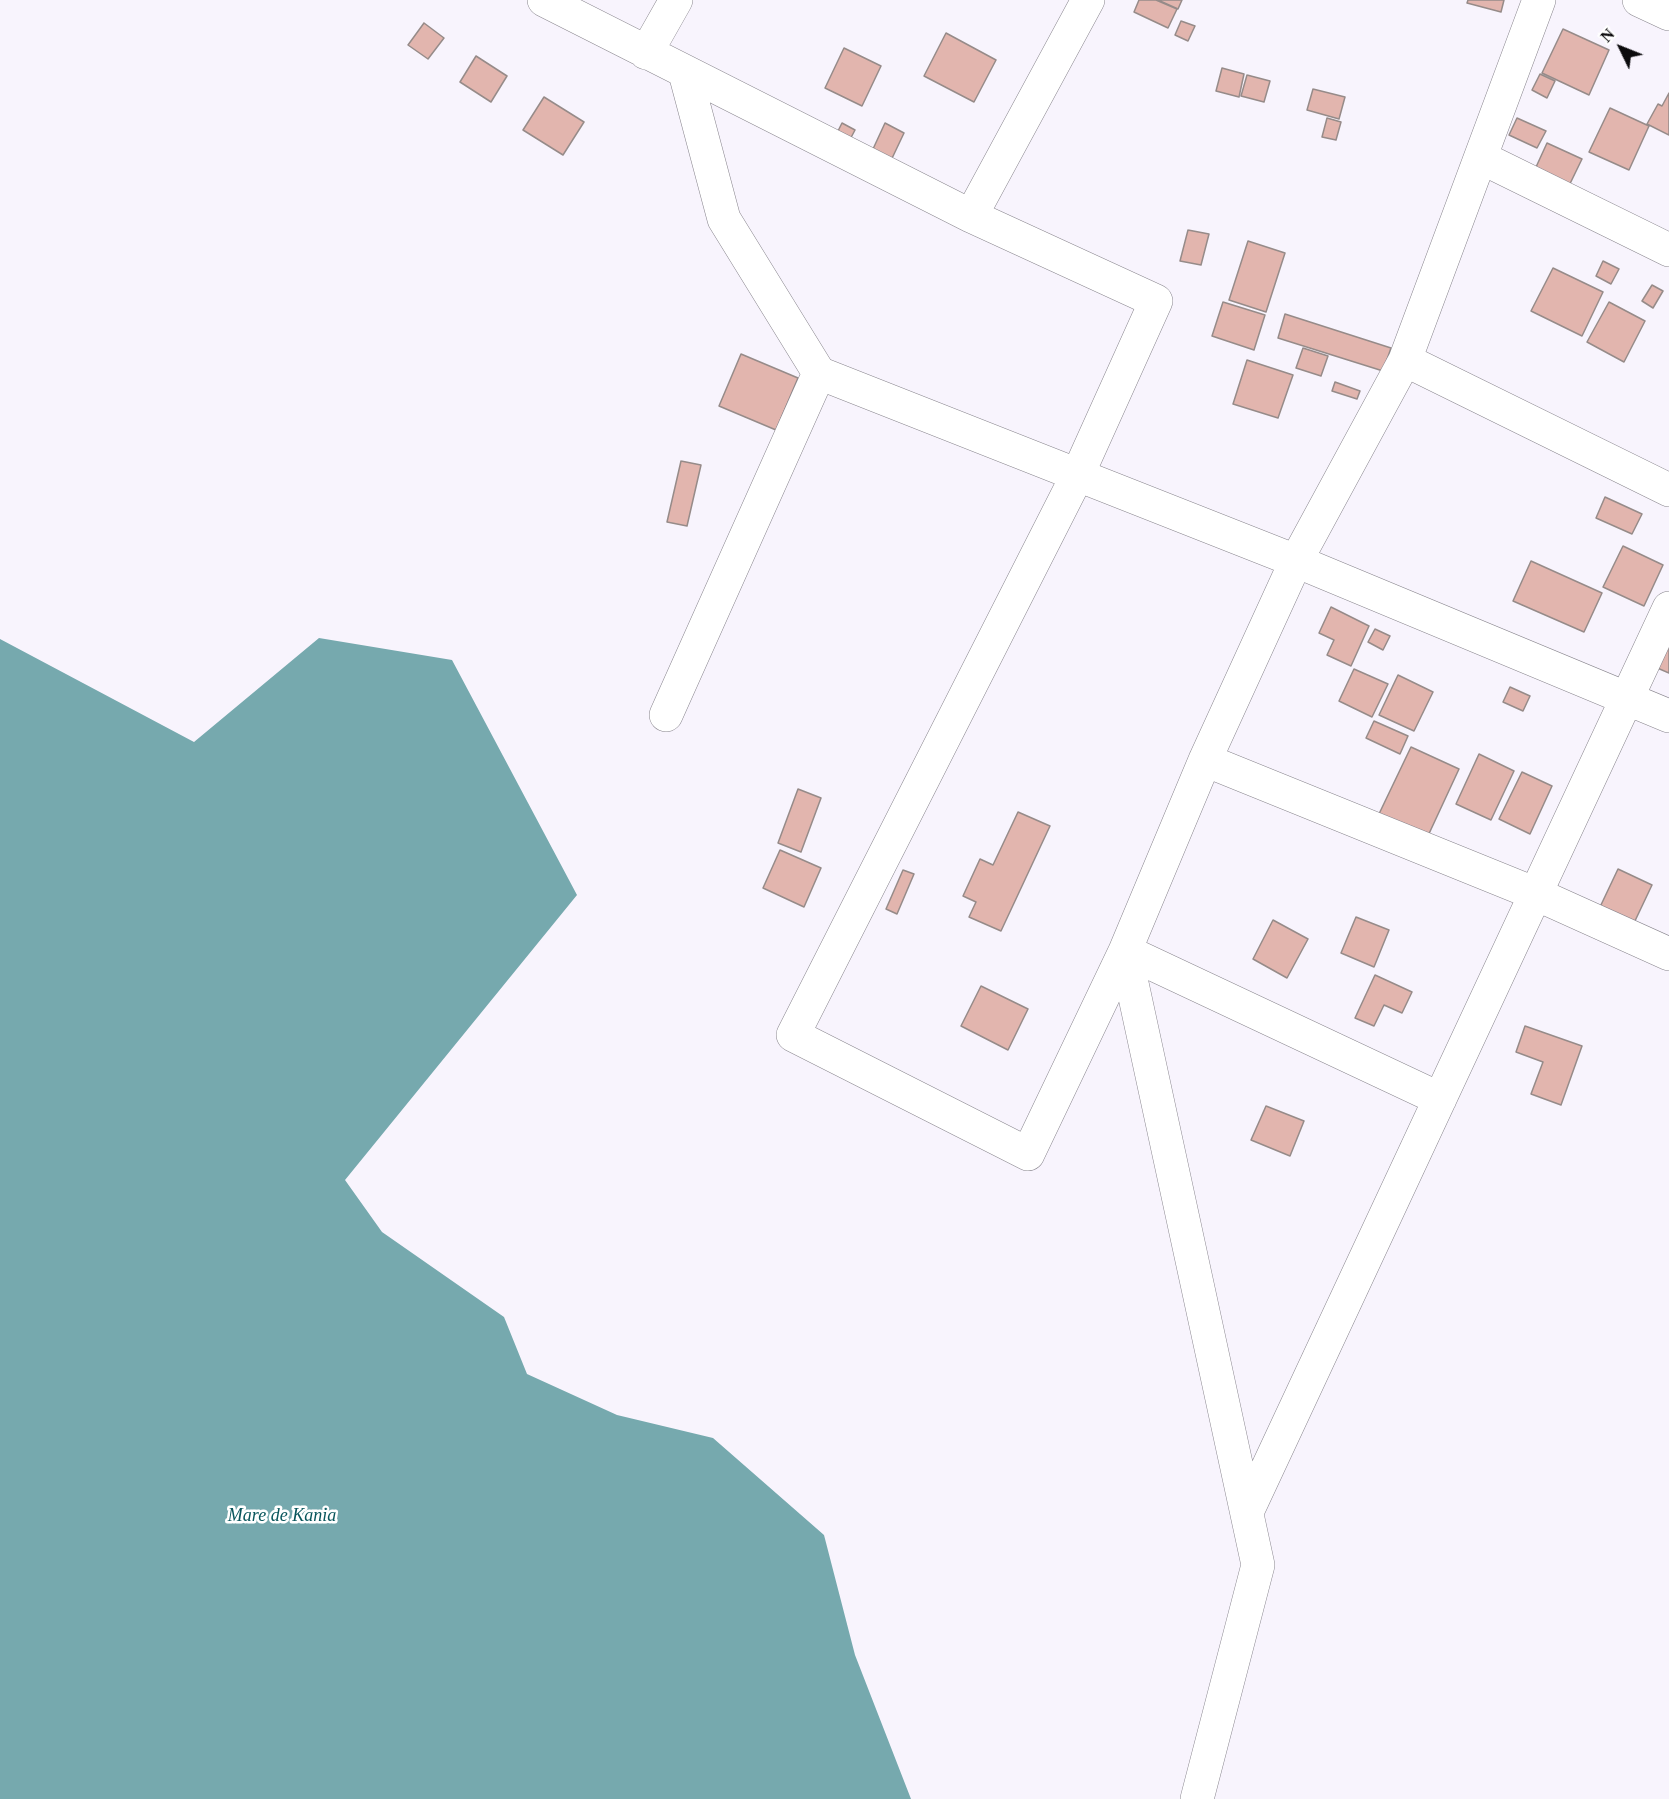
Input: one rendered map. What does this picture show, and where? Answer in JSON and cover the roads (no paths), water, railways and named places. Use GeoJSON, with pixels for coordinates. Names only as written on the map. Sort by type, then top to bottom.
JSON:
{"type":"FeatureCollection","features":[{"type":"Feature","properties":{"kind":"street"},"geometry":{"type":"LineString","coordinates":[[544,0],[971,216],[1156,301],[1078,474],[794,1035],[1028,1154],[1125,951],[1205,760],[1296,561],[1406,360],[1539,0]]}},
{"type":"Feature","properties":{"kind":"street"},"geometry":{"type":"LineString","coordinates":[[646,53],[676,0]]}},
{"type":"Feature","properties":{"kind":"street"},"geometry":{"type":"LineString","coordinates":[[1640,0],[1669,14]]}},
{"type":"Feature","properties":{"kind":"street"},"geometry":{"type":"LineString","coordinates":[[971,216],[1083,1]]}},
{"type":"Feature","properties":{"kind":"street"},"geometry":{"type":"LineString","coordinates":[[685,73],[724,219],[819,373],[1296,561],[1669,716]]}},
{"type":"Feature","properties":{"kind":"street"},"geometry":{"type":"LineString","coordinates":[[1482,158],[1669,250]]}},
{"type":"Feature","properties":{"kind":"street"},"geometry":{"type":"LineString","coordinates":[[1406,360],[1669,490]]}},
{"type":"Feature","properties":{"kind":"street"},"geometry":{"type":"LineString","coordinates":[[666,715],[819,373]]}},
{"type":"Feature","properties":{"kind":"street"},"geometry":{"type":"LineString","coordinates":[[1247,1512],[1669,608]]}},
{"type":"Feature","properties":{"kind":"street"},"geometry":{"type":"LineString","coordinates":[[1205,760],[1536,894],[1669,954]]}},
{"type":"Feature","properties":{"kind":"street"},"geometry":{"type":"LineString","coordinates":[[1125,951],[1440,1099]]}},
{"type":"Feature","properties":{"kind":"street"},"geometry":{"type":"LineString","coordinates":[[1125,951],[1258,1565],[1197,1799]]}},
{"type":"Feature","properties":{"kind":"water","name":"Mare de Kania"},"geometry":{"type":"Polygon","coordinates":[[[319,638],[452,660],[577,895],[345,1180],[382,1232],[504,1317],[527,1374],[617,1415],[713,1438],[824,1535],[855,1655],[911,1799],[0,1799],[0,639],[194,742],[319,638]]]}}]}
